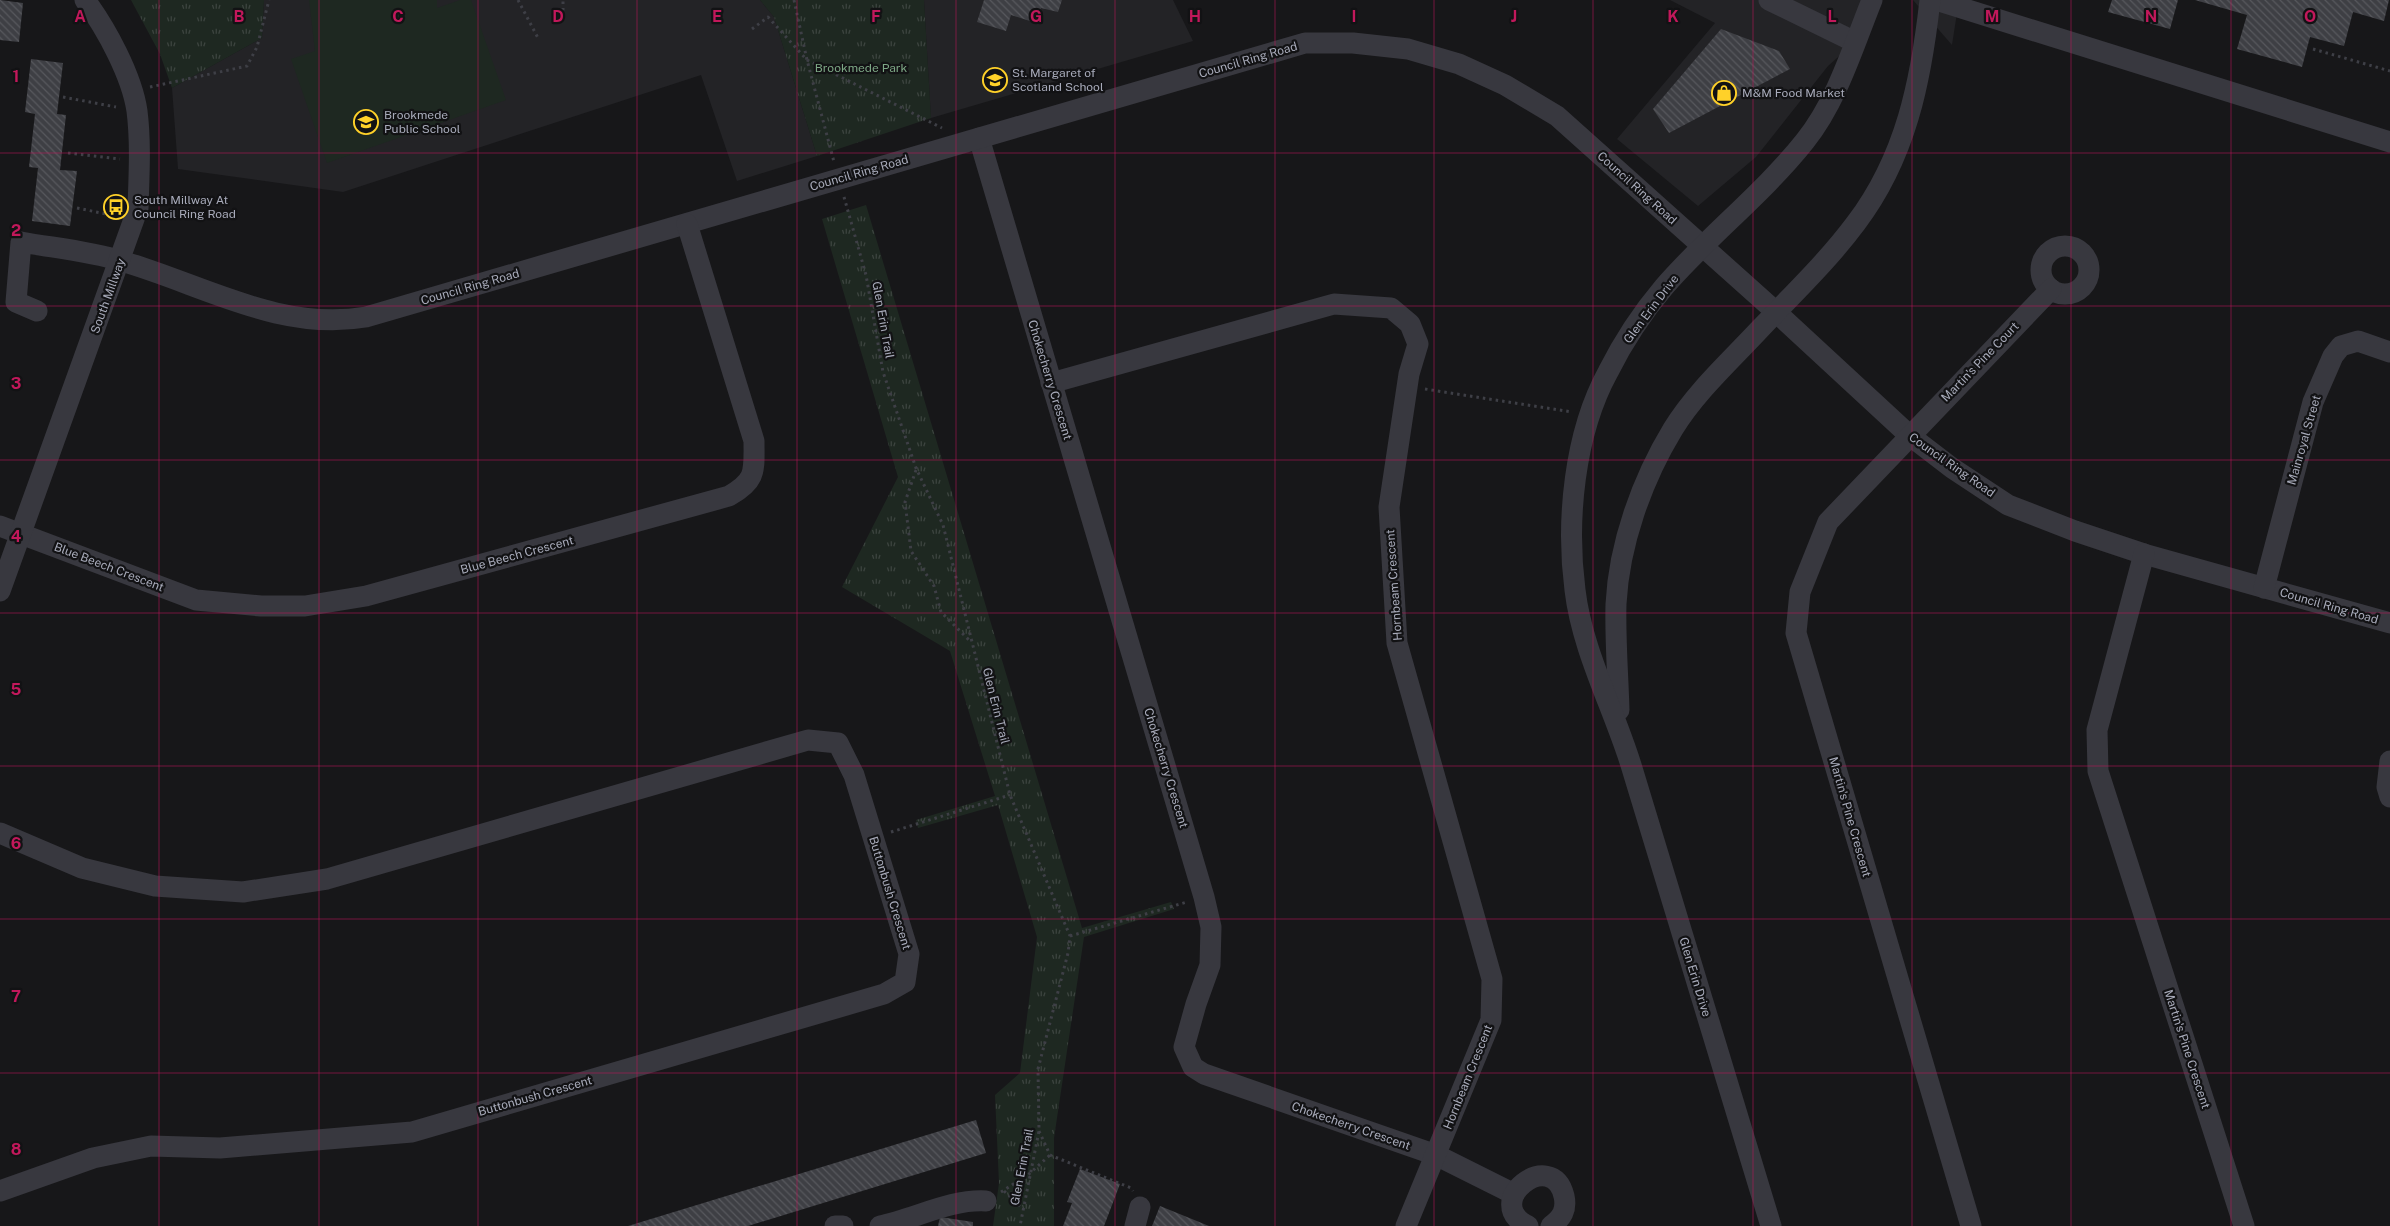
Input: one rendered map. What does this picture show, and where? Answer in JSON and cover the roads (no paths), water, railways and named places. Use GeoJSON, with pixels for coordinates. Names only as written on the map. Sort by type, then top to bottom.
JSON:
{"type":"FeatureCollection","features":[{"type":"Feature","properties":{"kind":"street","name":"South Millway"},"geometry":{"type":"LineString","coordinates":[[0,591],[121,260],[138,208],[139,161],[134,101],[107,35],[85,0]]}},
{"type":"Feature","properties":{"kind":"street"},"geometry":{"type":"LineString","coordinates":[[1769,0],[1855,42]]}},
{"type":"Feature","properties":{"kind":"street","name":"Glen Erin Drive"},"geometry":{"type":"LineString","coordinates":[[1771,1226],[1620,727],[1586,640],[1575,593],[1571,544],[1573,486],[1591,414],[1606,375],[1632,330],[1663,288],[1702,247],[1748,204],[1806,140],[1830,102],[1872,0]]}},
{"type":"Feature","properties":{"kind":"street","name":"Glen Erin Drive"},"geometry":{"type":"LineString","coordinates":[[1620,727],[1616,602],[1622,559],[1631,524],[1653,467],[1674,428],[1699,394],[1829,256],[1856,223],[1877,191],[1892,161],[1917,90],[1930,0]]}},
{"type":"Feature","properties":{"kind":"street"},"geometry":{"type":"LineString","coordinates":[[1936,0],[2390,142]]}},
{"type":"Feature","properties":{"kind":"street","name":"Council Ring Road"},"geometry":{"type":"LineString","coordinates":[[37,311],[16,302],[20,242],[121,260],[256,308],[298,318],[341,322],[366,317],[1305,43],[1353,43],[1408,49],[1459,64],[1506,85],[1557,116],[1776,312],[1909,436],[1952,468],[2008,505],[2075,531],[2144,554],[2390,623]]}},
{"type":"Feature","properties":{"kind":"street","name":"Chokecherry Crescent"},"geometry":{"type":"LineString","coordinates":[[979,138],[1204,897],[1211,927],[1210,965],[1184,1047],[1193,1067],[1204,1074],[1436,1155],[1514,1194]]}},
{"type":"Feature","properties":{"kind":"street","name":"Blue Beech Crescent"},"geometry":{"type":"LineString","coordinates":[[0,526],[196,600],[261,606],[305,606],[366,596],[729,496],[746,486],[754,468],[754,441],[687,224]]}},
{"type":"Feature","properties":{"kind":"street","name":"Martin's Pine Court"},"geometry":{"type":"LineString","coordinates":[[1909,436],[2051,289]]}},
{"type":"Feature","properties":{"kind":"street","name":"Hornbeam Crescent"},"geometry":{"type":"LineString","coordinates":[[1051,383],[1334,304],[1391,308],[1410,324],[1418,344],[1408,386],[1389,507],[1397,643],[1472,915],[1492,979],[1491,1020],[1406,1226]]}},
{"type":"Feature","properties":{"kind":"street","name":"Mainroyal Street"},"geometry":{"type":"LineString","coordinates":[[2264,588],[2313,402],[2333,356],[2341,346],[2358,341],[2390,352]]}},
{"type":"Feature","properties":{"kind":"street","name":"Martin's Pine Crescent"},"geometry":{"type":"LineString","coordinates":[[1909,436],[1828,522],[1800,592],[1796,632],[1971,1226]]}},
{"type":"Feature","properties":{"kind":"street","name":"Martin's Pine Crescent"},"geometry":{"type":"LineString","coordinates":[[2144,554],[2097,730],[2098,771],[2244,1226]]}},
{"type":"Feature","properties":{"kind":"street","name":"Buttonbush Crescent"},"geometry":{"type":"LineString","coordinates":[[0,834],[82,868],[155,886],[243,892],[327,879],[808,740],[838,742],[854,775],[909,954],[905,982],[884,994],[412,1132],[220,1148],[151,1146],[93,1158],[0,1190]]}},
{"type":"Feature","properties":{"kind":"street"},"geometry":{"type":"LineString","coordinates":[[2390,761],[2387,787],[2390,797]]}},
{"type":"Feature","properties":{"kind":"street"},"geometry":{"type":"LineString","coordinates":[[1528,1226],[1521,1222],[1513,1209],[1514,1194],[1522,1182],[1536,1176],[1551,1179],[1562,1189],[1566,1204],[1561,1218],[1551,1226]]}},
{"type":"Feature","properties":{"kind":"street"},"geometry":{"type":"LineString","coordinates":[[880,1226],[903,1224],[968,1200],[986,1201]]}},
{"type":"Feature","properties":{"kind":"street"},"geometry":{"type":"LineString","coordinates":[[835,1226],[843,1226]]}},
{"type":"Feature","properties":{"kind":"place","name":"St. Margaret of Scotland School"},"geometry":{"type":"Point","coordinates":[995,80]}},
{"type":"Feature","properties":{"kind":"place","name":"M&M Food Market"},"geometry":{"type":"Point","coordinates":[1724,93]}},
{"type":"Feature","properties":{"kind":"place","name":"Brookmede Public School"},"geometry":{"type":"Point","coordinates":[366,122]}},
{"type":"Feature","properties":{"kind":"place","name":"South Millway At Council Ring Road"},"geometry":{"type":"Point","coordinates":[116,207]}},
{"type":"Feature","properties":{"kind":"park label","name":"Brookmede Park"},"geometry":{"type":"Point","coordinates":[861,68]}}]}
